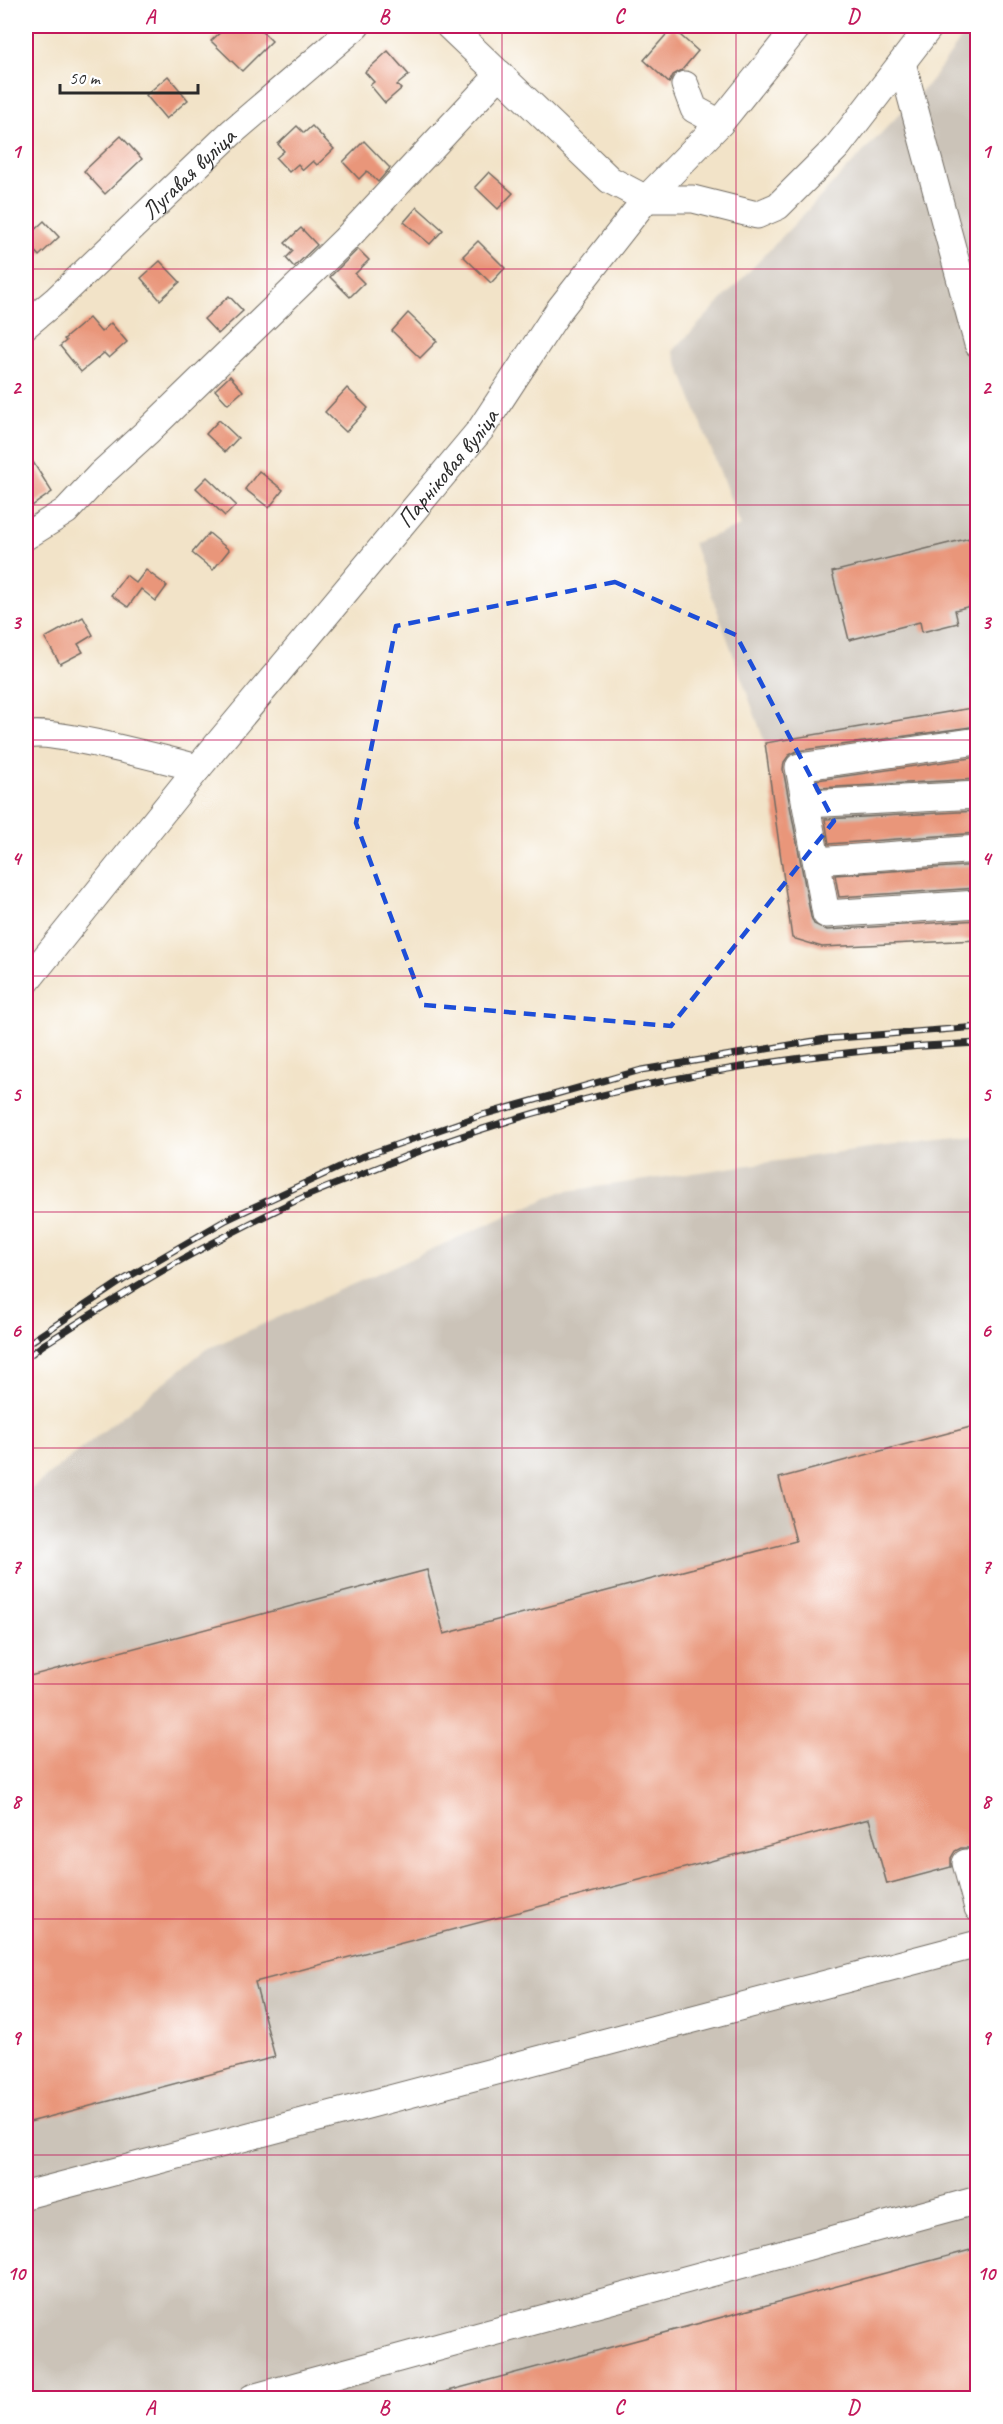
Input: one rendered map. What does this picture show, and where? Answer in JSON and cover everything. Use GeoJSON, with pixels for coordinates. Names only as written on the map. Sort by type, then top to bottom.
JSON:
{"type":"FeatureCollection","features":[{"type":"Feature","properties":{"kind":"street","name":"Лугавая вуліца"},"geometry":{"type":"LineString","coordinates":[[26,326],[232,132],[356,26]]}},
{"type":"Feature","properties":{"kind":"street"},"geometry":{"type":"LineString","coordinates":[[449,26],[610,180],[646,199],[693,199],[757,215],[778,206],[837,147],[930,26]]}},
{"type":"Feature","properties":{"kind":"street","name":"Парніковая вуліца"},"geometry":{"type":"LineString","coordinates":[[26,982],[198,768],[481,429],[559,310],[646,199],[720,123],[798,26]]}},
{"type":"Feature","properties":{"kind":"street"},"geometry":{"type":"LineString","coordinates":[[902,63],[978,344]]}},
{"type":"Feature","properties":{"kind":"street"},"geometry":{"type":"LineString","coordinates":[[26,536],[66,511],[100,475],[345,240],[500,74]]}},
{"type":"Feature","properties":{"kind":"street"},"geometry":{"type":"LineString","coordinates":[[685,85],[694,109],[720,123]]}},
{"type":"Feature","properties":{"kind":"street"},"geometry":{"type":"LineString","coordinates":[[26,736],[33,732],[198,768]]}},
{"type":"Feature","properties":{"kind":"street"},"geometry":{"type":"LineString","coordinates":[[978,741],[799,767],[826,914],[978,904]]}},
{"type":"Feature","properties":{"kind":"street"},"geometry":{"type":"LineString","coordinates":[[806,804],[978,795]]}},
{"type":"Feature","properties":{"kind":"street"},"geometry":{"type":"LineString","coordinates":[[817,861],[978,849]]}},
{"type":"Feature","properties":{"kind":"street"},"geometry":{"type":"LineString","coordinates":[[966,1863],[978,1908]]}},
{"type":"Feature","properties":{"kind":"street"},"geometry":{"type":"LineString","coordinates":[[26,2195],[978,1944]]}},
{"type":"Feature","properties":{"kind":"street"},"geometry":{"type":"LineString","coordinates":[[252,2398],[978,2200]]}},
{"type":"Feature","properties":{"kind":"highlighted area"},"geometry":{"type":"Polygon","coordinates":[[[615,582],[736,635],[834,821],[671,1026],[424,1005],[356,823],[396,626],[615,582]]]}},
{"type":"Feature","properties":{"kind":"shaded area"},"geometry":{"type":"Polygon","coordinates":[[[970,26],[977,26],[977,940],[822,947],[792,938],[765,743],[693,543],[741,526],[673,351],[931,81],[970,26]]]}},
{"type":"Feature","properties":{"kind":"shaded area"},"geometry":{"type":"Polygon","coordinates":[[[977,1136],[977,2398],[26,2398],[26,1493],[205,1350],[561,1192],[868,1148],[977,1136]]]}},
{"type":"Feature","properties":{"kind":"building"},"geometry":{"type":"Polygon","coordinates":[[[227,26],[257,26],[272,41],[242,71],[211,41],[227,26]]]}},
{"type":"Feature","properties":{"kind":"building"},"geometry":{"type":"Polygon","coordinates":[[[672,28],[698,51],[682,70],[673,75],[669,83],[644,60],[672,28]]]}},
{"type":"Feature","properties":{"kind":"building"},"geometry":{"type":"Polygon","coordinates":[[[388,51],[409,75],[397,85],[401,89],[385,103],[370,85],[374,82],[365,72],[388,51]]]}},
{"type":"Feature","properties":{"kind":"building"},"geometry":{"type":"Polygon","coordinates":[[[168,76],[188,100],[166,119],[146,95],[168,76]]]}},
{"type":"Feature","properties":{"kind":"building"},"geometry":{"type":"Polygon","coordinates":[[[297,126],[304,133],[312,126],[334,149],[317,165],[313,161],[303,170],[298,164],[289,172],[276,158],[284,151],[278,144],[297,126]]]}},
{"type":"Feature","properties":{"kind":"building"},"geometry":{"type":"Polygon","coordinates":[[[121,136],[142,159],[105,194],[84,171],[121,136]]]}},
{"type":"Feature","properties":{"kind":"building"},"geometry":{"type":"Polygon","coordinates":[[[364,141],[390,168],[378,182],[367,171],[359,179],[343,162],[364,141]]]}},
{"type":"Feature","properties":{"kind":"building"},"geometry":{"type":"Polygon","coordinates":[[[489,172],[513,193],[498,209],[475,187],[489,172]]]}},
{"type":"Feature","properties":{"kind":"building"},"geometry":{"type":"Polygon","coordinates":[[[417,207],[443,230],[430,244],[404,222],[417,207]]]}},
{"type":"Feature","properties":{"kind":"building"},"geometry":{"type":"Polygon","coordinates":[[[44,221],[59,237],[39,256],[26,238],[44,221]]]}},
{"type":"Feature","properties":{"kind":"building"},"geometry":{"type":"Polygon","coordinates":[[[301,228],[317,245],[294,267],[286,258],[293,251],[285,243],[301,228]]]}},
{"type":"Feature","properties":{"kind":"building"},"geometry":{"type":"Polygon","coordinates":[[[478,241],[505,268],[491,283],[463,256],[478,241]]]}},
{"type":"Feature","properties":{"kind":"building"},"geometry":{"type":"Polygon","coordinates":[[[358,249],[369,260],[355,274],[364,283],[350,297],[330,277],[358,249]]]}},
{"type":"Feature","properties":{"kind":"building"},"geometry":{"type":"Polygon","coordinates":[[[160,261],[180,282],[160,300],[141,278],[160,261]]]}},
{"type":"Feature","properties":{"kind":"building"},"geometry":{"type":"Polygon","coordinates":[[[229,296],[243,311],[218,334],[204,319],[229,296]]]}},
{"type":"Feature","properties":{"kind":"building"},"geometry":{"type":"Polygon","coordinates":[[[408,313],[437,341],[420,358],[392,331],[408,313]]]}},
{"type":"Feature","properties":{"kind":"building"},"geometry":{"type":"Polygon","coordinates":[[[89,318],[101,332],[111,323],[127,342],[109,358],[104,353],[81,372],[60,346],[66,341],[64,339],[89,318]]]}},
{"type":"Feature","properties":{"kind":"building"},"geometry":{"type":"Polygon","coordinates":[[[230,376],[243,391],[228,404],[215,390],[230,376]]]}},
{"type":"Feature","properties":{"kind":"building"},"geometry":{"type":"Polygon","coordinates":[[[347,388],[368,408],[346,432],[325,412],[347,388]]]}},
{"type":"Feature","properties":{"kind":"building"},"geometry":{"type":"Polygon","coordinates":[[[219,420],[238,438],[225,452],[206,434],[219,420]]]}},
{"type":"Feature","properties":{"kind":"building"},"geometry":{"type":"Polygon","coordinates":[[[26,451],[52,492],[26,510],[26,451]]]}},
{"type":"Feature","properties":{"kind":"building"},"geometry":{"type":"Polygon","coordinates":[[[259,471],[283,490],[269,508],[245,489],[259,471]]]}},
{"type":"Feature","properties":{"kind":"building"},"geometry":{"type":"Polygon","coordinates":[[[207,477],[236,505],[225,516],[196,488],[207,477]]]}},
{"type":"Feature","properties":{"kind":"building"},"geometry":{"type":"Polygon","coordinates":[[[209,533],[229,550],[213,570],[192,553],[209,533]]]}},
{"type":"Feature","properties":{"kind":"building"},"geometry":{"type":"Polygon","coordinates":[[[978,536],[978,604],[955,610],[958,623],[922,632],[920,622],[849,640],[832,572],[978,536]]]}},
{"type":"Feature","properties":{"kind":"building"},"geometry":{"type":"Polygon","coordinates":[[[146,570],[167,586],[156,601],[141,589],[128,607],[111,595],[126,575],[136,583],[146,570]]]}},
{"type":"Feature","properties":{"kind":"building"},"geometry":{"type":"Polygon","coordinates":[[[83,617],[93,635],[78,644],[83,652],[60,664],[45,638],[83,617]]]}},
{"type":"Feature","properties":{"kind":"building"},"geometry":{"type":"Polygon","coordinates":[[[978,707],[978,726],[797,751],[789,755],[784,762],[783,769],[814,924],[827,930],[978,920],[978,940],[822,947],[792,938],[765,743],[978,707]]]}},
{"type":"Feature","properties":{"kind":"building"},"geometry":{"type":"Polygon","coordinates":[[[978,757],[978,779],[819,788],[817,780],[978,757]]]}},
{"type":"Feature","properties":{"kind":"building"},"geometry":{"type":"Polygon","coordinates":[[[978,811],[978,833],[829,844],[825,819],[978,811]]]}},
{"type":"Feature","properties":{"kind":"building"},"geometry":{"type":"Polygon","coordinates":[[[978,865],[978,888],[839,897],[835,875],[978,865]]]}},
{"type":"Feature","properties":{"kind":"building"},"geometry":{"type":"Polygon","coordinates":[[[978,1425],[978,1852],[971,1848],[961,1848],[955,1851],[951,1858],[951,1867],[887,1884],[869,1819],[255,1982],[275,2057],[26,2123],[26,1677],[427,1570],[444,1634],[796,1541],[779,1478],[978,1425]]]}},
{"type":"Feature","properties":{"kind":"building"},"geometry":{"type":"Polygon","coordinates":[[[978,2248],[978,2398],[438,2398],[437,2394],[978,2248]]]}},
{"type":"Feature","properties":{"kind":"railway"},"geometry":{"type":"LineString","coordinates":[[26,1345],[123,1280],[226,1220],[361,1157],[479,1116],[641,1070],[826,1039],[978,1027]]}},
{"type":"Feature","properties":{"kind":"railway"},"geometry":{"type":"LineString","coordinates":[[26,1358],[147,1280],[244,1226],[313,1193],[442,1143],[516,1119],[668,1080],[745,1066],[822,1056],[978,1043]]}}]}
